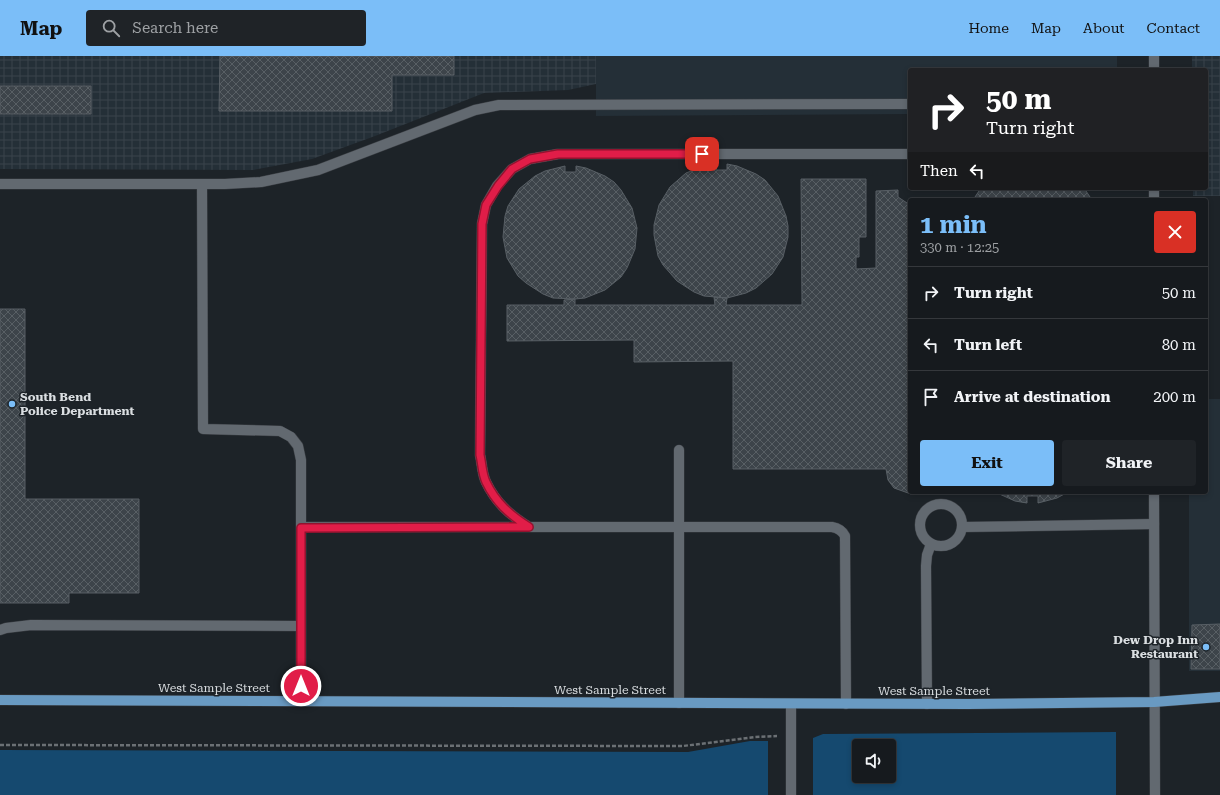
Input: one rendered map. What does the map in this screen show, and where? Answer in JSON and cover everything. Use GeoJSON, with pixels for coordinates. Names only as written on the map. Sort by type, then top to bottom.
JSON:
{"type":"FeatureCollection","features":[{"type":"Feature","properties":{"kind":"main road","name":"West Sample Street"},"geometry":{"type":"LineString","coordinates":[[0,700],[927,704],[1154,702],[1220,697]]}},
{"type":"Feature","properties":{"kind":"street"},"geometry":{"type":"LineString","coordinates":[[1154,56],[1154,68]]}},
{"type":"Feature","properties":{"kind":"street"},"geometry":{"type":"LineString","coordinates":[[0,184],[202,184],[261,182],[318,170],[475,110],[499,105],[908,104]]}},
{"type":"Feature","properties":{"kind":"street"},"geometry":{"type":"LineString","coordinates":[[529,527],[512,516],[500,504],[486,481],[480,455],[482,224],[486,205],[498,186],[512,169],[530,159],[558,154],[908,154]]}},
{"type":"Feature","properties":{"kind":"street"},"geometry":{"type":"LineString","coordinates":[[202,184],[203,429],[280,431],[291,437],[298,446],[301,460],[301,702]]}},
{"type":"Feature","properties":{"kind":"street"},"geometry":{"type":"LineString","coordinates":[[679,450],[679,703]]}},
{"type":"Feature","properties":{"kind":"street"},"geometry":{"type":"LineString","coordinates":[[1154,494],[1155,795]]}},
{"type":"Feature","properties":{"kind":"street"},"geometry":{"type":"LineString","coordinates":[[936,504],[946,504],[956,508],[961,517],[963,527],[957,540],[945,546],[931,544],[923,537],[920,528],[921,518],[927,509],[936,504]]}},
{"type":"Feature","properties":{"kind":"street"},"geometry":{"type":"LineString","coordinates":[[963,527],[1154,524]]}},
{"type":"Feature","properties":{"kind":"street"},"geometry":{"type":"LineString","coordinates":[[301,528],[837,528],[843,531],[845,536],[846,704]]}},
{"type":"Feature","properties":{"kind":"street"},"geometry":{"type":"LineString","coordinates":[[927,704],[926,566],[927,555],[931,544]]}},
{"type":"Feature","properties":{"kind":"street"},"geometry":{"type":"LineString","coordinates":[[0,630],[31,625],[301,626]]}},
{"type":"Feature","properties":{"kind":"street"},"geometry":{"type":"LineString","coordinates":[[791,704],[791,795]]}},
{"type":"Feature","properties":{"kind":"path"},"geometry":{"type":"LineString","coordinates":[[0,745],[683,746],[755,737],[790,736]]}},
{"type":"Feature","properties":{"kind":"shaded area"},"geometry":{"type":"Polygon","coordinates":[[[0,56],[596,56],[596,84],[568,90],[484,93],[312,159],[253,170],[0,169],[0,56]]]}},
{"type":"Feature","properties":{"kind":"shaded area"},"geometry":{"type":"Polygon","coordinates":[[[596,56],[1117,56],[1117,68],[908,68],[908,114],[596,116],[596,56]]]}},
{"type":"Feature","properties":{"kind":"shaded area"},"geometry":{"type":"Polygon","coordinates":[[[1192,56],[1220,56],[1220,196],[1193,196],[1193,190],[1208,190],[1208,68],[1192,68],[1192,56]]]}},
{"type":"Feature","properties":{"kind":"shaded area"},"geometry":{"type":"Polygon","coordinates":[[[1208,399],[1220,399],[1220,671],[1189,671],[1189,494],[1208,494],[1208,399]]]}},
{"type":"Feature","properties":{"kind":"shaded area"},"geometry":{"type":"Polygon","coordinates":[[[1116,732],[1116,795],[813,795],[813,738],[823,734],[1116,732]]]}},
{"type":"Feature","properties":{"kind":"shaded area"},"geometry":{"type":"Polygon","coordinates":[[[750,741],[768,741],[768,795],[0,795],[0,750],[688,752],[750,741]]]}},
{"type":"Feature","properties":{"kind":"building"},"geometry":{"type":"Polygon","coordinates":[[[220,56],[454,56],[454,75],[392,75],[392,111],[219,111],[220,56]]]}},
{"type":"Feature","properties":{"kind":"building"},"geometry":{"type":"Polygon","coordinates":[[[0,86],[91,86],[91,114],[0,114],[0,86]]]}},
{"type":"Feature","properties":{"kind":"building"},"geometry":{"type":"Polygon","coordinates":[[[716,164],[716,170],[727,170],[727,164],[737,166],[756,174],[765,180],[778,196],[786,216],[788,226],[788,237],[783,257],[772,274],[756,288],[746,293],[727,298],[704,296],[694,292],[677,281],[663,265],[658,256],[654,235],[654,225],[659,205],[670,187],[686,173],[716,164]]]}},
{"type":"Feature","properties":{"kind":"building"},"geometry":{"type":"Polygon","coordinates":[[[565,166],[565,172],[576,172],[576,166],[586,168],[605,176],[614,182],[621,190],[632,208],[637,228],[635,249],[627,268],[621,277],[605,290],[585,298],[553,298],[543,294],[526,283],[518,276],[507,258],[503,237],[505,216],[508,206],[519,189],[535,176],[545,171],[565,166]]]}},
{"type":"Feature","properties":{"kind":"building"},"geometry":{"type":"Polygon","coordinates":[[[801,179],[866,179],[866,237],[859,237],[859,257],[856,257],[856,269],[876,268],[876,191],[898,190],[898,197],[908,204],[908,493],[894,488],[888,480],[886,469],[733,469],[733,361],[634,362],[634,340],[507,341],[507,305],[564,305],[564,300],[575,299],[575,305],[715,305],[714,297],[727,298],[726,305],[802,305],[801,179]]]}},
{"type":"Feature","properties":{"kind":"building"},"geometry":{"type":"Polygon","coordinates":[[[980,190],[1085,190],[1091,198],[974,198],[980,190]]]}},
{"type":"Feature","properties":{"kind":"building","name":"South Bend Police Department"},"geometry":{"type":"Polygon","coordinates":[[[0,309],[25,309],[25,499],[139,499],[139,593],[69,593],[69,603],[0,603],[0,309]]]}},
{"type":"Feature","properties":{"kind":"building"},"geometry":{"type":"Polygon","coordinates":[[[999,494],[1064,494],[1057,498],[1038,503],[1038,496],[1027,496],[1027,503],[1015,501],[999,494]]]}},
{"type":"Feature","properties":{"kind":"building","name":"Dew Drop Inn Restaurant"},"geometry":{"type":"Polygon","coordinates":[[[1220,624],[1220,669],[1191,669],[1192,625],[1220,624]]]}},
{"type":"Feature","properties":{"kind":"place","name":"South Bend Police Department"},"geometry":{"type":"Point","coordinates":[12,404]}},
{"type":"Feature","properties":{"kind":"place","name":"Dew Drop Inn Restaurant"},"geometry":{"type":"Point","coordinates":[1206,647]}},
{"type":"Feature","properties":{"kind":"route"},"geometry":{"type":"LineString","coordinates":[[301,686],[301,528],[529,527],[512,516],[500,504],[486,481],[480,455],[482,224],[486,205],[498,186],[512,169],[530,159],[558,154],[702,154]]}}]}
